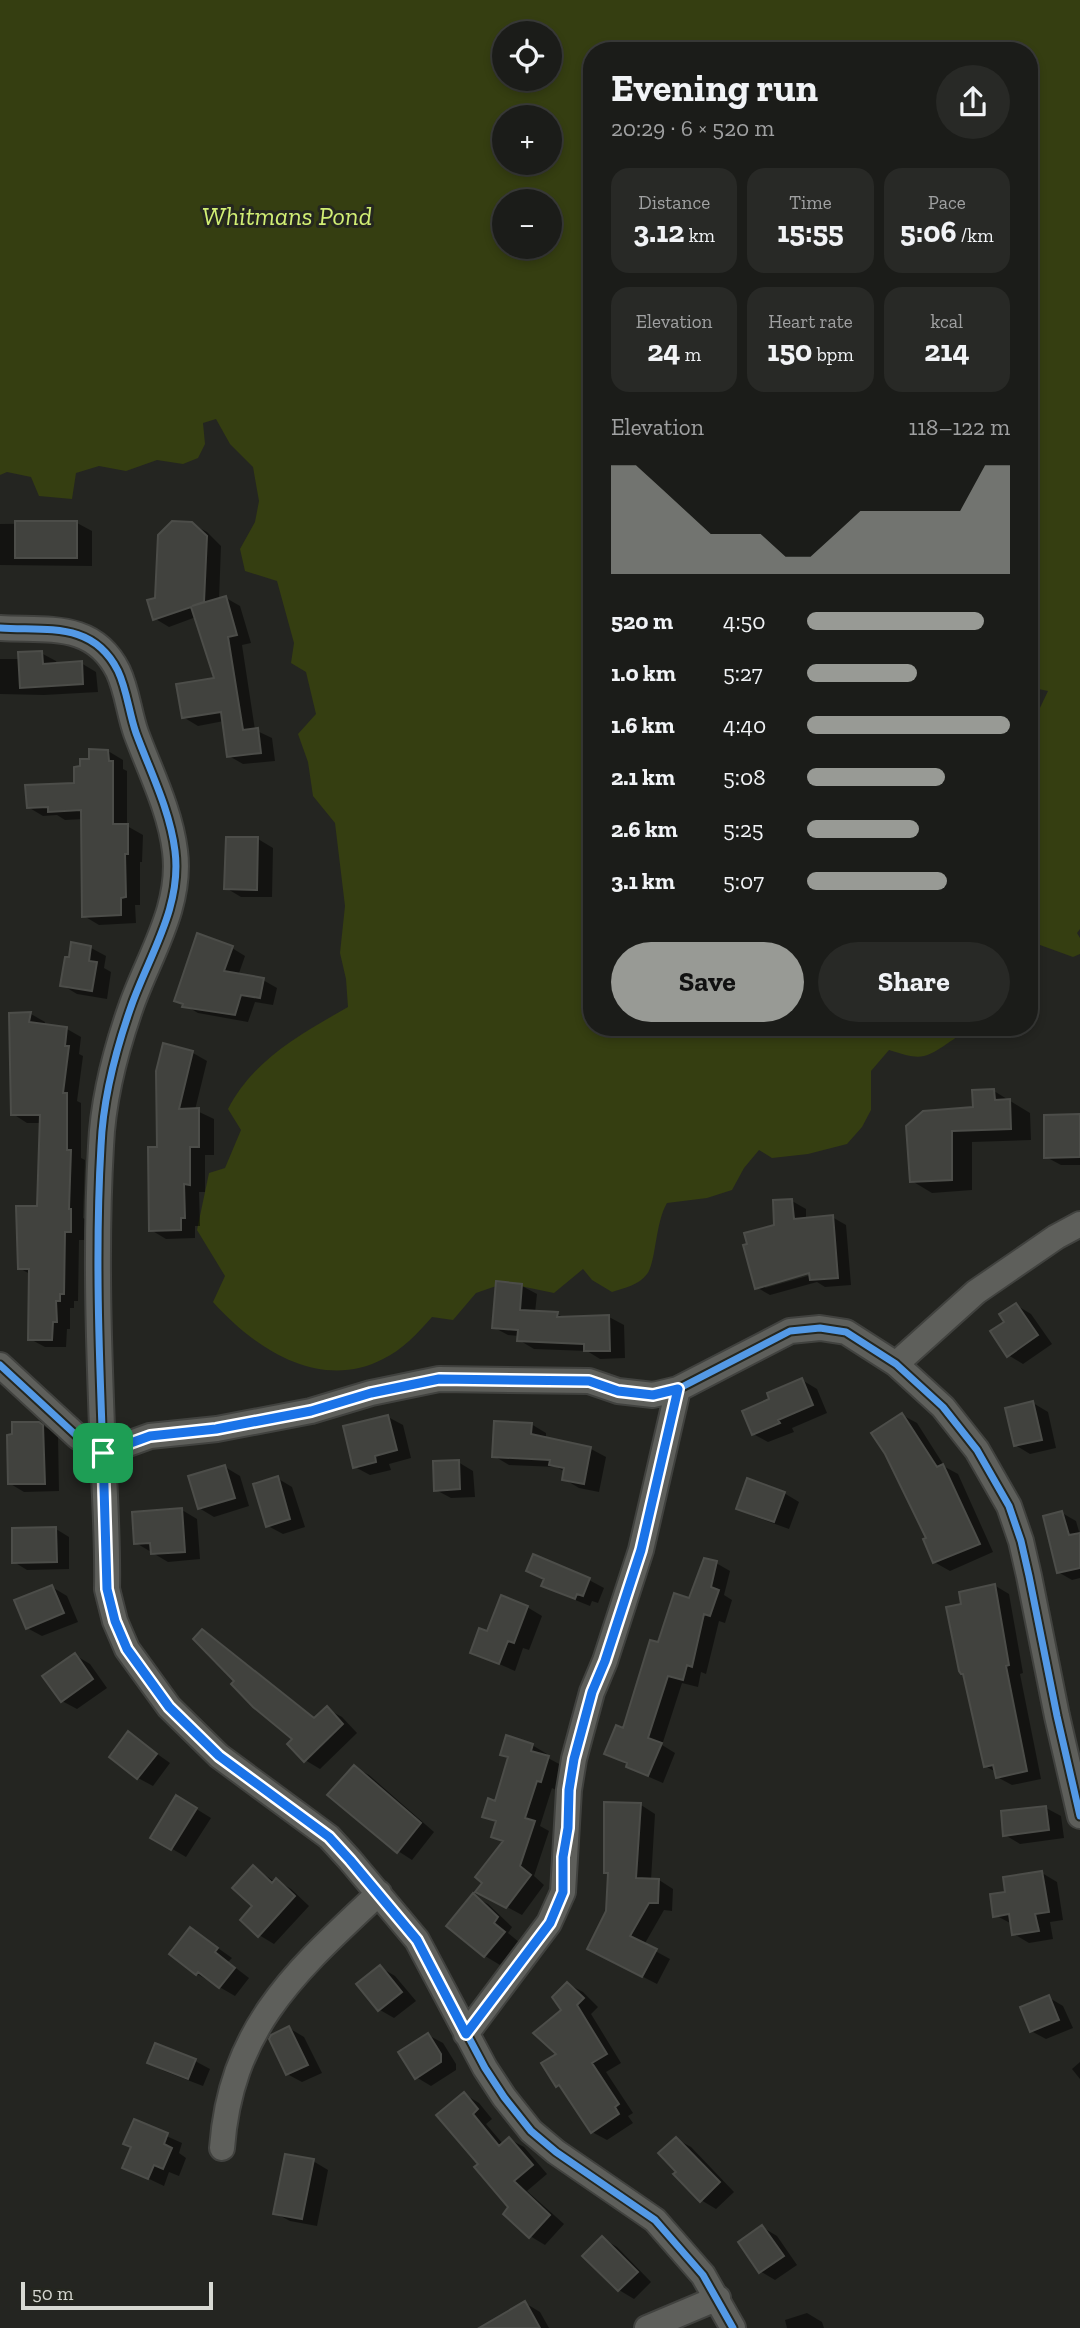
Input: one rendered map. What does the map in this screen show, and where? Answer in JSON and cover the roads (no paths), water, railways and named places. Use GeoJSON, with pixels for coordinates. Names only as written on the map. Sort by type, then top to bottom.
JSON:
{"type":"FeatureCollection","features":[{"type":"Feature","properties":{"kind":"street"},"geometry":{"type":"LineString","coordinates":[[0,628],[75,632],[93,639],[106,652],[118,672],[167,815],[175,850],[175,885],[166,926],[132,1003],[116,1054],[101,1144],[98,1294],[107,1589],[115,1621],[127,1649],[169,1707],[219,1756],[329,1837],[379,1893],[417,1940],[466,2034],[504,2097],[531,2131],[556,2152],[655,2220],[696,2265],[718,2298],[733,2328]]}},
{"type":"Feature","properties":{"kind":"street"},"geometry":{"type":"LineString","coordinates":[[897,1364],[976,1292],[1056,1237],[1080,1224]]}},
{"type":"Feature","properties":{"kind":"street"},"geometry":{"type":"LineString","coordinates":[[103,1453],[150,1436],[216,1429],[311,1411],[371,1393],[439,1379],[589,1381],[618,1391],[653,1395],[678,1389],[790,1331],[820,1328],[846,1332],[897,1364],[943,1408],[977,1450],[1009,1506],[1021,1541],[1080,1816]]}},
{"type":"Feature","properties":{"kind":"street"},"geometry":{"type":"LineString","coordinates":[[0,1365],[78,1437],[103,1453]]}},
{"type":"Feature","properties":{"kind":"street"},"geometry":{"type":"LineString","coordinates":[[466,2034],[550,1923],[563,1892],[563,1857],[574,1759],[592,1692],[605,1661],[641,1550],[678,1389]]}},
{"type":"Feature","properties":{"kind":"street"},"geometry":{"type":"LineString","coordinates":[[222,2148],[228,2098],[240,2060],[274,2000],[306,1962],[379,1893]]}},
{"type":"Feature","properties":{"kind":"street"},"geometry":{"type":"LineString","coordinates":[[648,2328],[718,2298]]}},
{"type":"Feature","properties":{"kind":"water","name":"Whitmans Pond"},"geometry":{"type":"Polygon","coordinates":[[[0,0],[1080,0],[1080,929],[1077,933],[1080,938],[1080,954],[1073,957],[1038,944],[1038,712],[1048,691],[1038,689],[1038,42],[583,42],[583,1036],[957,1036],[939,1049],[920,1057],[889,1050],[871,1071],[871,1110],[862,1127],[847,1144],[808,1154],[772,1158],[759,1150],[744,1168],[732,1190],[707,1198],[667,1203],[660,1221],[650,1269],[644,1278],[631,1286],[612,1292],[592,1280],[583,1269],[554,1293],[505,1283],[476,1293],[453,1320],[432,1317],[403,1346],[383,1359],[359,1368],[336,1370],[312,1368],[268,1349],[229,1319],[213,1302],[225,1276],[197,1230],[209,1173],[225,1168],[241,1130],[228,1109],[251,1076],[280,1049],[348,1007],[346,979],[340,953],[345,906],[335,823],[313,796],[308,762],[298,734],[316,714],[306,672],[291,663],[294,643],[277,581],[245,571],[240,549],[255,522],[259,501],[253,467],[230,444],[216,419],[203,423],[205,444],[198,458],[183,464],[157,460],[126,471],[99,466],[76,473],[72,499],[39,496],[31,477],[7,472],[0,475],[0,0]]]}}]}
